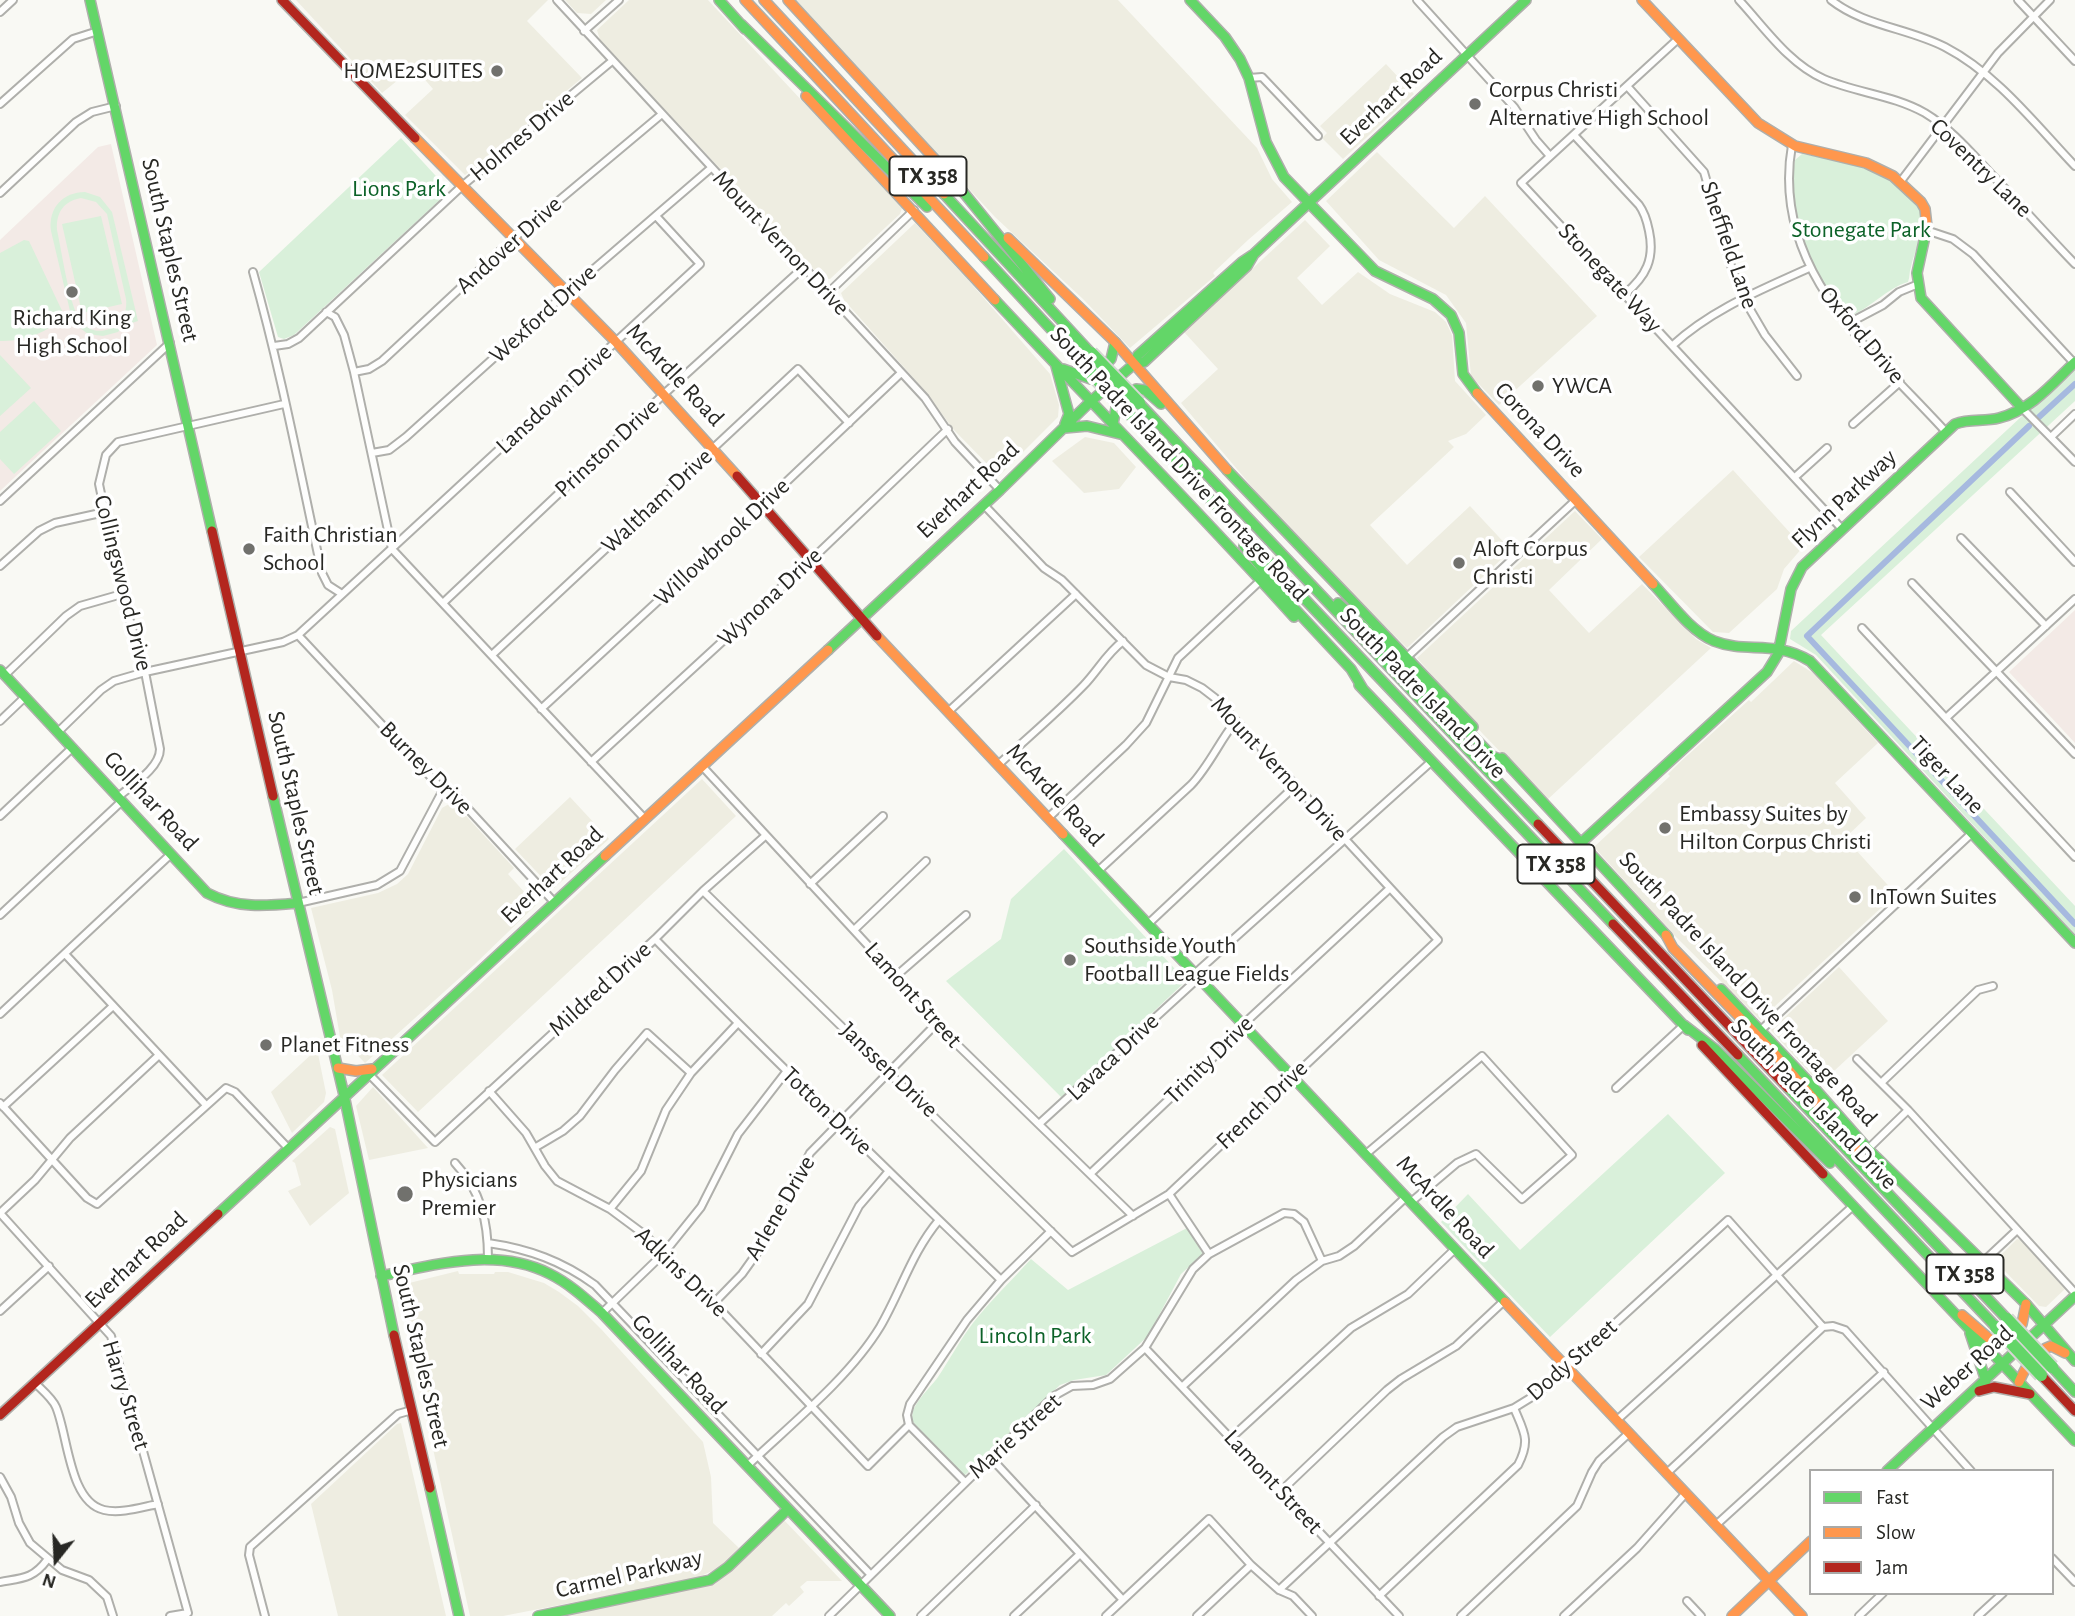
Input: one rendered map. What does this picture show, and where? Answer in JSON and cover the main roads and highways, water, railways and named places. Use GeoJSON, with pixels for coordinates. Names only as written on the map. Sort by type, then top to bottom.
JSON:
{"type":"FeatureCollection","features":[{"type":"Feature","properties":{"kind":"main road","name":"McArdle Road"},"geometry":{"type":"LineString","coordinates":[[282,0],[616,342],[714,448],[860,619],[1802,1616]]}},
{"type":"Feature","properties":{"kind":"main road","name":"South Padre Island Drive Frontage Road"},"geometry":{"type":"LineString","coordinates":[[719,0],[1090,402],[1215,529],[1259,581],[1684,1025],[2075,1441]]}},
{"type":"Feature","properties":{"kind":"main road","name":"South Padre Island Drive"},"geometry":{"type":"LineString","coordinates":[[745,0],[1165,453],[1947,1275],[2001,1323]]}},
{"type":"Feature","properties":{"kind":"main road","name":"South Padre Island Drive"},"geometry":{"type":"LineString","coordinates":[[764,0],[1089,351],[1718,1017],[1877,1181],[2001,1323],[2047,1371],[2075,1411]]}},
{"type":"Feature","properties":{"kind":"main road","name":"South Padre Island Drive Frontage Road"},"geometry":{"type":"LineString","coordinates":[[788,0],[1001,232],[1115,342],[1200,441],[1760,1030],[1868,1149],[2026,1304],[2072,1358]]}},
{"type":"Feature","properties":{"kind":"main road","name":"Corona Drive"},"geometry":{"type":"LineString","coordinates":[[1190,0],[1225,37],[1240,59],[1249,78],[1271,154],[1284,177],[1382,277],[1444,307],[1457,324],[1461,368],[1466,381],[1700,632],[1712,640],[1779,648]]}},
{"type":"Feature","properties":{"kind":"main road","name":"Everhart Road"},"geometry":{"type":"LineString","coordinates":[[0,1415],[985,505],[1090,402],[1133,366],[1138,355],[1254,254],[1526,0]]}},
{"type":"Feature","properties":{"kind":"main road"},"geometry":{"type":"LineString","coordinates":[[1643,0],[1758,123],[1792,145],[1864,161],[1901,181],[1921,201],[1927,220],[1916,265],[1916,285],[1927,306],[2022,408]]}},
{"type":"Feature","properties":{"kind":"main road","name":"South Staples Street"},"geometry":{"type":"LineString","coordinates":[[93,1],[187,426],[338,1068],[381,1276],[459,1616]]}},
{"type":"Feature","properties":{"kind":"main road"},"geometry":{"type":"LineString","coordinates":[[740,24],[1045,323]]}},
{"type":"Feature","properties":{"kind":"main road"},"geometry":{"type":"LineString","coordinates":[[951,177],[982,219],[1034,277],[1089,351]]}},
{"type":"Feature","properties":{"kind":"main road"},"geometry":{"type":"LineString","coordinates":[[1056,365],[1091,379],[1115,355],[1115,342]]}},
{"type":"Feature","properties":{"kind":"main road","name":"Flynn Parkway"},"geometry":{"type":"LineString","coordinates":[[1582,842],[1760,681],[1774,662],[1794,580],[1802,567],[1946,432],[1963,420],[2002,418],[2022,408],[2074,362]]}},
{"type":"Feature","properties":{"kind":"main road"},"geometry":{"type":"LineString","coordinates":[[1056,365],[1069,414],[1064,428],[1087,426],[1122,435]]}},
{"type":"Feature","properties":{"kind":"main road"},"geometry":{"type":"LineString","coordinates":[[1112,424],[1115,408],[1136,389],[1141,389],[1151,395],[1200,441]]}},
{"type":"Feature","properties":{"kind":"main road"},"geometry":{"type":"LineString","coordinates":[[1165,453],[1178,476],[1233,534],[1293,607],[1351,669],[1363,689]]}},
{"type":"Feature","properties":{"kind":"main road"},"geometry":{"type":"LineString","coordinates":[[1307,580],[1322,588],[1361,623],[1492,756],[1505,761]]}},
{"type":"Feature","properties":{"kind":"main road","name":"Tiger Lane"},"geometry":{"type":"LineString","coordinates":[[1779,648],[1810,661],[2075,943]]}},
{"type":"Feature","properties":{"kind":"main road","name":"Gollihar Road"},"geometry":{"type":"LineString","coordinates":[[2,672],[207,893],[219,900],[257,907],[298,903]]}},
{"type":"Feature","properties":{"kind":"main road"},"geometry":{"type":"LineString","coordinates":[[1667,935],[1674,948],[1807,1090],[1869,1164],[1877,1181]]}},
{"type":"Feature","properties":{"kind":"main road"},"geometry":{"type":"LineString","coordinates":[[1684,1025],[1715,1049],[1782,1118],[1947,1275]]}},
{"type":"Feature","properties":{"kind":"main road"},"geometry":{"type":"LineString","coordinates":[[338,1068],[370,1071]]}},
{"type":"Feature","properties":{"kind":"main road","name":"Gollihar Road"},"geometry":{"type":"LineString","coordinates":[[381,1276],[455,1260],[488,1258],[512,1261],[545,1271],[573,1287],[602,1313],[890,1616]]}},
{"type":"Feature","properties":{"kind":"main road"},"geometry":{"type":"LineString","coordinates":[[1929,1286],[1991,1340],[2000,1342],[2022,1324],[2026,1304]]}},
{"type":"Feature","properties":{"kind":"main road","name":"Weber Road"},"geometry":{"type":"LineString","coordinates":[[1889,1469],[2045,1326],[2075,1295]]}},
{"type":"Feature","properties":{"kind":"main road"},"geometry":{"type":"LineString","coordinates":[[1969,1330],[1986,1381]]}},
{"type":"Feature","properties":{"kind":"main road"},"geometry":{"type":"LineString","coordinates":[[2019,1382],[2025,1367],[2041,1348],[2051,1346],[2072,1358]]}},
{"type":"Feature","properties":{"kind":"main road","name":"South Padre Island Drive"},"geometry":{"type":"LineString","coordinates":[[2047,1371],[2075,1392]]}},
{"type":"Feature","properties":{"kind":"main road"},"geometry":{"type":"LineString","coordinates":[[1971,1395],[1994,1387],[2030,1394]]}},
{"type":"Feature","properties":{"kind":"main road","name":"Carmel Parkway"},"geometry":{"type":"LineString","coordinates":[[538,1616],[710,1580],[728,1567],[788,1509]]}},
{"type":"Feature","properties":{"kind":"main road"},"geometry":{"type":"LineString","coordinates":[[1732,1616],[1809,1543]]}},
{"type":"Feature","properties":{"kind":"waterway"},"geometry":{"type":"LineString","coordinates":[[2039,417],[2075,384]]}},
{"type":"Feature","properties":{"kind":"waterway"},"geometry":{"type":"LineString","coordinates":[[2029,426],[1807,636],[2075,924]]}},
{"type":"Feature","properties":{"kind":"place","name":"HOME2SUITES"},"geometry":{"type":"Point","coordinates":[497,71]}},
{"type":"Feature","properties":{"kind":"place","name":"Corpus Christi Alternative High School"},"geometry":{"type":"Point","coordinates":[1475,104]}},
{"type":"Feature","properties":{"kind":"place","name":"Richard King High School"},"geometry":{"type":"Point","coordinates":[72,292]}},
{"type":"Feature","properties":{"kind":"place","name":"YWCA"},"geometry":{"type":"Point","coordinates":[1538,386]}},
{"type":"Feature","properties":{"kind":"place","name":"Faith Christian School"},"geometry":{"type":"Point","coordinates":[249,549]}},
{"type":"Feature","properties":{"kind":"place","name":"Aloft Corpus Christi"},"geometry":{"type":"Point","coordinates":[1459,563]}},
{"type":"Feature","properties":{"kind":"place","name":"Embassy Suites by Hilton Corpus Christi"},"geometry":{"type":"Point","coordinates":[1665,828]}},
{"type":"Feature","properties":{"kind":"place","name":"InTown Suites"},"geometry":{"type":"Point","coordinates":[1855,897]}},
{"type":"Feature","properties":{"kind":"place","name":"Southside Youth Football League Fields"},"geometry":{"type":"Point","coordinates":[1070,960]}},
{"type":"Feature","properties":{"kind":"place","name":"Planet Fitness"},"geometry":{"type":"Point","coordinates":[266,1045]}},
{"type":"Feature","properties":{"kind":"place","name":"Physicians Premier"},"geometry":{"type":"Point","coordinates":[405,1194]}},
{"type":"Feature","properties":{"kind":"park label","name":"Lions Park"},"geometry":{"type":"Point","coordinates":[399,189]}},
{"type":"Feature","properties":{"kind":"park label","name":"Stonegate Park"},"geometry":{"type":"Point","coordinates":[1861,230]}},
{"type":"Feature","properties":{"kind":"park label","name":"Lincoln Park"},"geometry":{"type":"Point","coordinates":[1035,1336]}}]}
